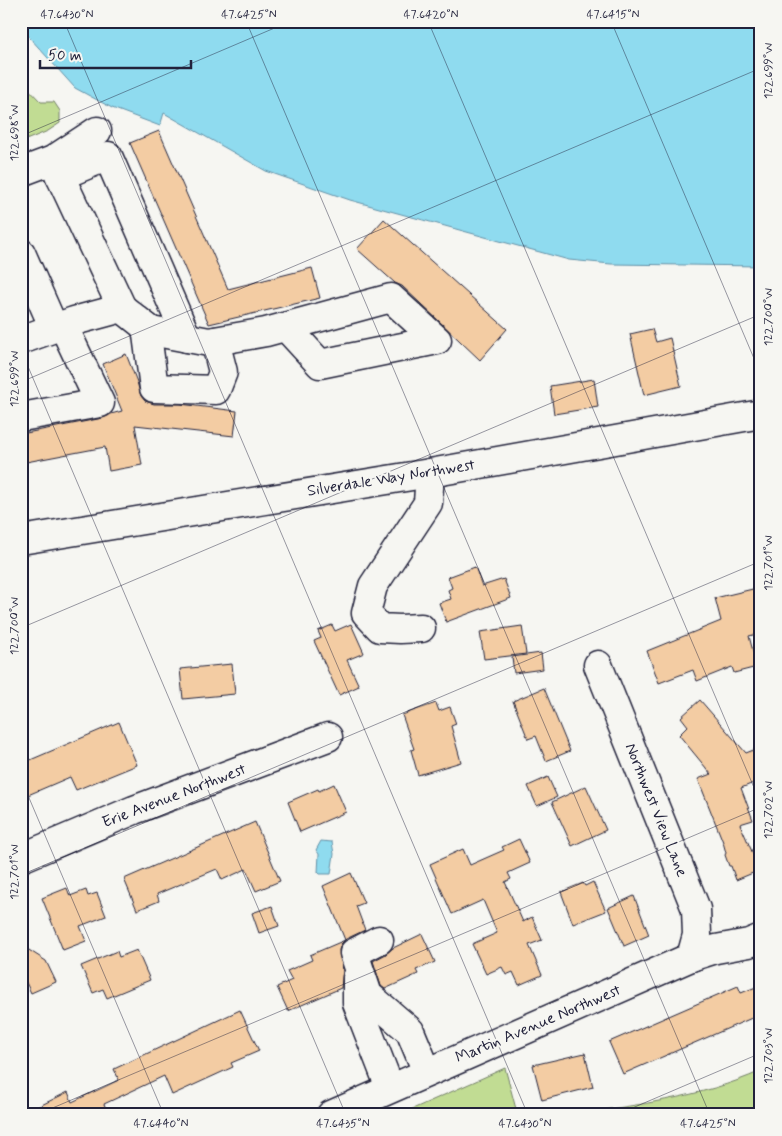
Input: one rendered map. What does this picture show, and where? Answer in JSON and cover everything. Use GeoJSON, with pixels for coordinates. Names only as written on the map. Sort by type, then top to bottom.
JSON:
{"type":"FeatureCollection","features":[{"type":"Feature","properties":{"kind":"street"},"geometry":{"type":"LineString","coordinates":[[56,168],[97,131]]}},
{"type":"Feature","properties":{"kind":"street"},"geometry":{"type":"LineString","coordinates":[[21,172],[56,168],[108,156],[187,338]]}},
{"type":"Feature","properties":{"kind":"street"},"geometry":{"type":"LineString","coordinates":[[56,168],[122,308],[146,327],[152,331],[209,342],[276,330]]}},
{"type":"Feature","properties":{"kind":"street"},"geometry":{"type":"LineString","coordinates":[[21,253],[58,327],[100,403],[21,417]]}},
{"type":"Feature","properties":{"kind":"street"},"geometry":{"type":"LineString","coordinates":[[21,340],[122,308]]}},
{"type":"Feature","properties":{"kind":"street"},"geometry":{"type":"LineString","coordinates":[[146,327],[154,388],[216,390],[223,372],[215,341]]}},
{"type":"Feature","properties":{"kind":"street","name":"Silverdale Way Northwest"},"geometry":{"type":"LineString","coordinates":[[21,540],[430,472],[761,414]]}},
{"type":"Feature","properties":{"kind":"street"},"geometry":{"type":"LineString","coordinates":[[421,628],[400,630],[380,628],[366,612],[373,586],[428,503],[430,472]]}},
{"type":"Feature","properties":{"kind":"street","name":"Northwest View Lane"},"geometry":{"type":"LineString","coordinates":[[598,665],[696,909],[698,935],[691,957]]}},
{"type":"Feature","properties":{"kind":"street","name":"Erie Avenue Northwest"},"geometry":{"type":"LineString","coordinates":[[21,858],[134,810],[328,737]]}},
{"type":"Feature","properties":{"kind":"street"},"geometry":{"type":"LineString","coordinates":[[379,940],[354,953],[368,995],[401,1021],[410,1031],[427,1072]]}},
{"type":"Feature","properties":{"kind":"street","name":"Martin Avenue Northwest"},"geometry":{"type":"LineString","coordinates":[[331,1115],[691,957],[716,949],[755,941]]}},
{"type":"Feature","properties":{"kind":"street"},"geometry":{"type":"LineString","coordinates":[[359,969],[356,985],[358,1003],[390,1088]]}},
{"type":"Feature","properties":{"kind":"green space"},"geometry":{"type":"Polygon","coordinates":[[[21,81],[41,102],[54,102],[60,111],[60,123],[48,131],[21,142],[21,81]]]}},
{"type":"Feature","properties":{"kind":"green space"},"geometry":{"type":"Polygon","coordinates":[[[505,1068],[516,1109],[564,1115],[399,1115],[505,1068]]]}},
{"type":"Feature","properties":{"kind":"green space"},"geometry":{"type":"Polygon","coordinates":[[[761,1071],[761,1115],[567,1115],[666,1100],[714,1088],[761,1071]]]}},
{"type":"Feature","properties":{"kind":"water"},"geometry":{"type":"Polygon","coordinates":[[[21,21],[761,21],[761,266],[611,264],[569,260],[350,200],[266,171],[164,113],[160,126],[112,108],[75,88],[21,28],[21,21]]]}},
{"type":"Feature","properties":{"kind":"water"},"geometry":{"type":"Polygon","coordinates":[[[321,841],[332,842],[334,854],[331,874],[320,874],[318,872],[319,854],[316,850],[321,841]]]}},
{"type":"Feature","properties":{"kind":"building"},"geometry":{"type":"Polygon","coordinates":[[[159,131],[228,289],[312,268],[320,298],[209,324],[130,143],[159,131]]]}},
{"type":"Feature","properties":{"kind":"building"},"geometry":{"type":"Polygon","coordinates":[[[384,219],[507,329],[480,360],[402,286],[395,283],[357,249],[384,219]]]}},
{"type":"Feature","properties":{"kind":"building"},"geometry":{"type":"Polygon","coordinates":[[[652,329],[656,342],[670,338],[681,386],[644,395],[630,334],[652,329]]]}},
{"type":"Feature","properties":{"kind":"building"},"geometry":{"type":"Polygon","coordinates":[[[126,354],[141,396],[145,401],[154,404],[180,404],[237,411],[234,436],[135,425],[142,465],[109,471],[105,447],[21,463],[21,434],[103,418],[122,411],[103,364],[126,354]]]}},
{"type":"Feature","properties":{"kind":"building"},"geometry":{"type":"Polygon","coordinates":[[[594,379],[598,407],[554,414],[550,386],[594,379]]]}},
{"type":"Feature","properties":{"kind":"building"},"geometry":{"type":"Polygon","coordinates":[[[475,567],[482,586],[504,579],[511,598],[446,622],[439,603],[451,599],[448,590],[452,588],[448,577],[475,567]]]}},
{"type":"Feature","properties":{"kind":"building"},"geometry":{"type":"Polygon","coordinates":[[[757,588],[761,604],[761,633],[749,636],[757,667],[734,673],[732,667],[697,681],[693,670],[659,683],[647,651],[721,621],[715,598],[757,588]]]}},
{"type":"Feature","properties":{"kind":"building"},"geometry":{"type":"Polygon","coordinates":[[[351,624],[364,653],[347,660],[359,686],[339,695],[314,641],[321,638],[318,631],[332,625],[335,631],[351,624]]]}},
{"type":"Feature","properties":{"kind":"building"},"geometry":{"type":"Polygon","coordinates":[[[522,626],[526,654],[484,659],[480,632],[522,626]]]}},
{"type":"Feature","properties":{"kind":"building"},"geometry":{"type":"Polygon","coordinates":[[[541,653],[543,669],[514,673],[512,657],[541,653]]]}},
{"type":"Feature","properties":{"kind":"building"},"geometry":{"type":"Polygon","coordinates":[[[232,664],[235,694],[183,699],[180,669],[232,664]]]}},
{"type":"Feature","properties":{"kind":"building"},"geometry":{"type":"Polygon","coordinates":[[[544,688],[570,751],[546,761],[536,736],[528,739],[513,701],[544,688]]]}},
{"type":"Feature","properties":{"kind":"building"},"geometry":{"type":"Polygon","coordinates":[[[700,700],[746,753],[756,749],[761,761],[761,780],[741,788],[753,820],[740,824],[760,870],[736,880],[731,866],[729,866],[723,842],[698,779],[711,774],[679,735],[688,726],[681,717],[700,700]]]}},
{"type":"Feature","properties":{"kind":"building"},"geometry":{"type":"Polygon","coordinates":[[[436,703],[439,711],[450,707],[456,724],[451,726],[461,762],[418,775],[411,750],[414,749],[402,715],[436,703]]]}},
{"type":"Feature","properties":{"kind":"building"},"geometry":{"type":"Polygon","coordinates":[[[119,722],[137,765],[76,790],[70,777],[21,798],[21,764],[119,722]]]}},
{"type":"Feature","properties":{"kind":"building"},"geometry":{"type":"Polygon","coordinates":[[[548,777],[557,797],[537,806],[528,786],[548,777]]]}},
{"type":"Feature","properties":{"kind":"building"},"geometry":{"type":"Polygon","coordinates":[[[334,784],[346,812],[300,832],[288,802],[334,784]]]}},
{"type":"Feature","properties":{"kind":"building"},"geometry":{"type":"Polygon","coordinates":[[[586,786],[606,830],[572,846],[552,802],[586,786]]]}},
{"type":"Feature","properties":{"kind":"building"},"geometry":{"type":"Polygon","coordinates":[[[255,822],[280,881],[256,891],[246,869],[222,880],[217,869],[157,894],[159,901],[137,910],[124,879],[255,822]]]}},
{"type":"Feature","properties":{"kind":"building"},"geometry":{"type":"Polygon","coordinates":[[[519,839],[530,863],[508,873],[511,879],[505,882],[523,922],[532,917],[542,940],[529,945],[542,975],[519,985],[513,972],[506,975],[502,967],[486,974],[472,944],[497,933],[483,900],[452,914],[430,864],[463,849],[470,865],[504,850],[502,847],[519,839]]]}},
{"type":"Feature","properties":{"kind":"building"},"geometry":{"type":"Polygon","coordinates":[[[351,873],[364,903],[356,906],[365,930],[345,940],[323,886],[351,873]]]}},
{"type":"Feature","properties":{"kind":"building"},"geometry":{"type":"Polygon","coordinates":[[[593,882],[606,911],[573,924],[561,892],[583,883],[585,886],[593,882]]]}},
{"type":"Feature","properties":{"kind":"building"},"geometry":{"type":"Polygon","coordinates":[[[67,888],[70,896],[86,890],[88,896],[97,893],[106,916],[80,926],[86,941],[63,950],[42,898],[67,888]]]}},
{"type":"Feature","properties":{"kind":"building"},"geometry":{"type":"Polygon","coordinates":[[[634,896],[649,935],[624,946],[608,908],[634,896]]]}},
{"type":"Feature","properties":{"kind":"building"},"geometry":{"type":"Polygon","coordinates":[[[272,906],[279,926],[259,933],[252,913],[272,906]]]}},
{"type":"Feature","properties":{"kind":"building"},"geometry":{"type":"Polygon","coordinates":[[[422,934],[435,962],[416,970],[418,974],[385,989],[381,986],[373,961],[393,948],[422,934]]]}},
{"type":"Feature","properties":{"kind":"building"},"geometry":{"type":"Polygon","coordinates":[[[345,940],[339,950],[343,970],[341,988],[288,1011],[277,987],[292,980],[287,971],[312,960],[310,955],[345,940]]]}},
{"type":"Feature","properties":{"kind":"building"},"geometry":{"type":"Polygon","coordinates":[[[21,945],[46,961],[56,982],[31,993],[21,972],[21,945]]]}},
{"type":"Feature","properties":{"kind":"building"},"geometry":{"type":"Polygon","coordinates":[[[137,950],[150,980],[107,998],[103,989],[93,993],[81,966],[117,951],[119,957],[137,950]]]}},
{"type":"Feature","properties":{"kind":"building"},"geometry":{"type":"Polygon","coordinates":[[[761,985],[761,1014],[623,1074],[609,1042],[738,986],[741,993],[761,985]]]}},
{"type":"Feature","properties":{"kind":"building"},"geometry":{"type":"Polygon","coordinates":[[[240,1010],[259,1051],[231,1063],[233,1067],[172,1095],[164,1076],[104,1104],[109,1115],[21,1115],[68,1092],[72,1102],[119,1080],[114,1069],[240,1010]]]}},
{"type":"Feature","properties":{"kind":"building"},"geometry":{"type":"Polygon","coordinates":[[[585,1053],[593,1087],[542,1100],[533,1065],[585,1053]]]}}]}
